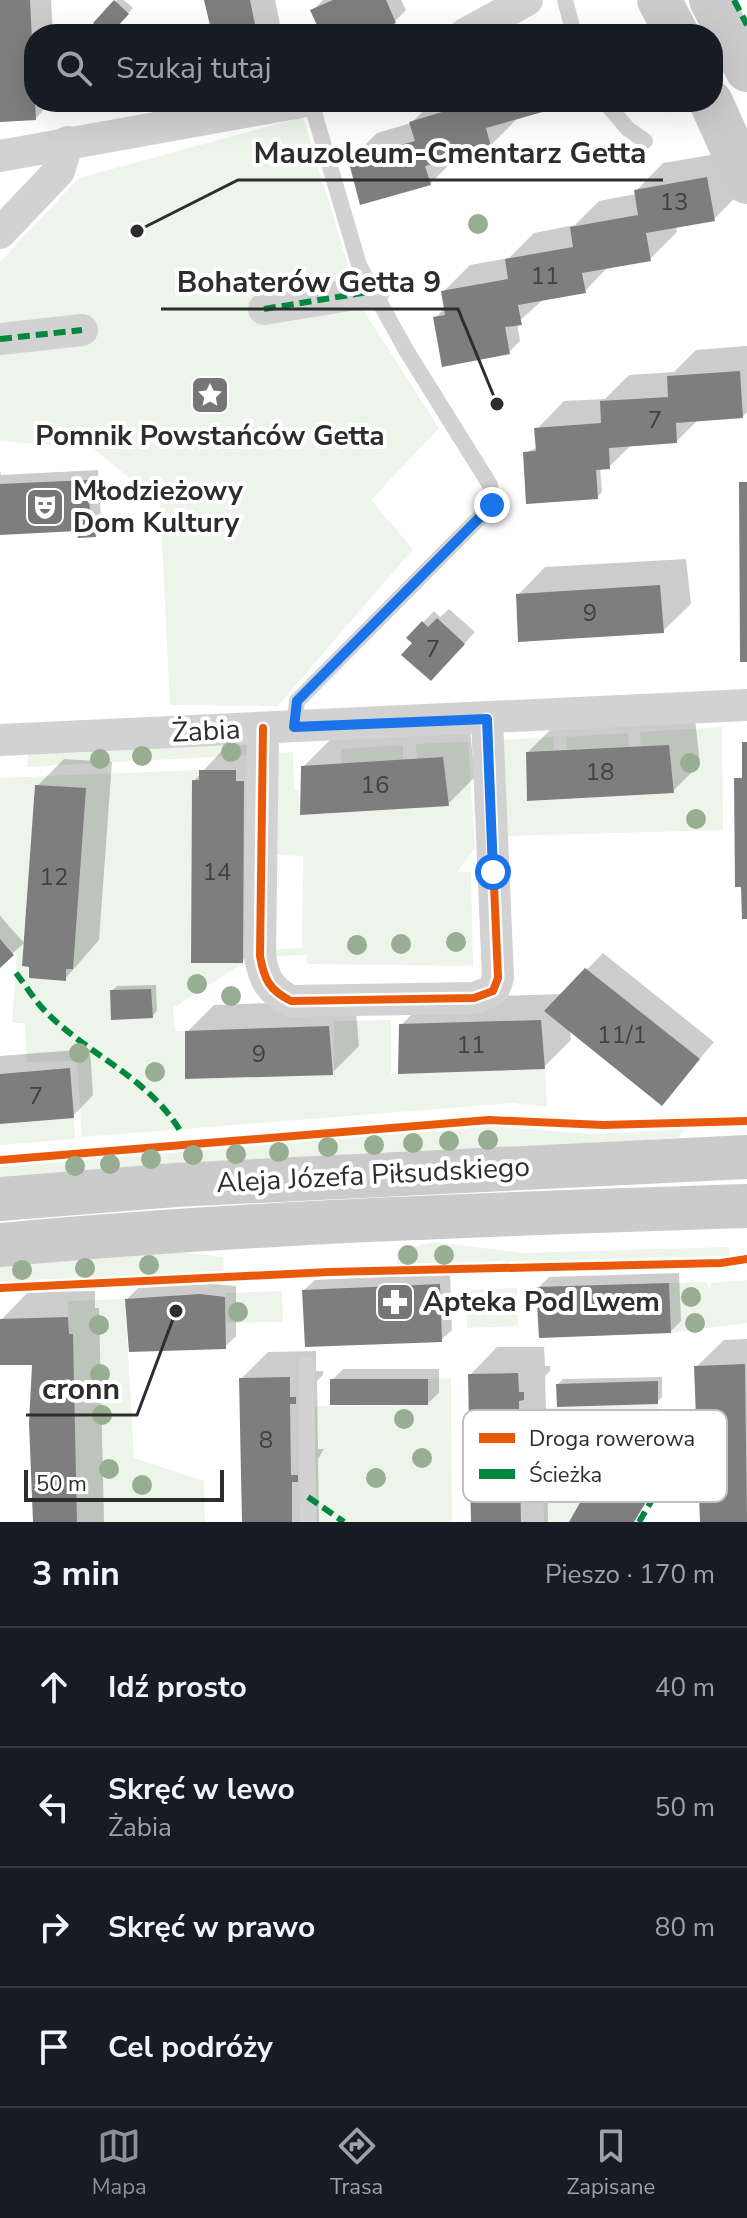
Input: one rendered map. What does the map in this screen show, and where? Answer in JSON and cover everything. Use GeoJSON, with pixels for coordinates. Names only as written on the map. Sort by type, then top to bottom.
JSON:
{"type":"FeatureCollection","features":[{"type":"Feature","properties":{"kind":"main road"},"geometry":{"type":"LineString","coordinates":[[659,0],[672,24]]}},
{"type":"Feature","properties":{"kind":"main road"},"geometry":{"type":"LineString","coordinates":[[711,0],[719,24]]}},
{"type":"Feature","properties":{"kind":"main road"},"geometry":{"type":"LineString","coordinates":[[723,37],[733,67]]}},
{"type":"Feature","properties":{"kind":"main road"},"geometry":{"type":"LineString","coordinates":[[716,112],[747,182]]}},
{"type":"Feature","properties":{"kind":"main road","name":"Aleja Józefa Piłsudskiego"},"geometry":{"type":"LineString","coordinates":[[0,1199],[175,1185],[747,1157]]}},
{"type":"Feature","properties":{"kind":"main road","name":"Aleja Józefa Piłsudskiego"},"geometry":{"type":"LineString","coordinates":[[0,1245],[152,1231],[372,1219],[747,1206]]}},
{"type":"Feature","properties":{"kind":"street"},"geometry":{"type":"LineString","coordinates":[[483,24],[527,0]]}},
{"type":"Feature","properties":{"kind":"street"},"geometry":{"type":"LineString","coordinates":[[0,156],[243,112]]}},
{"type":"Feature","properties":{"kind":"street"},"geometry":{"type":"LineString","coordinates":[[0,233],[59,171],[68,142]]}},
{"type":"Feature","properties":{"kind":"street"},"geometry":{"type":"LineString","coordinates":[[264,309],[374,291]]}},
{"type":"Feature","properties":{"kind":"street"},"geometry":{"type":"LineString","coordinates":[[0,339],[82,330]]}},
{"type":"Feature","properties":{"kind":"street","name":"Żabia"},"geometry":{"type":"LineString","coordinates":[[0,740],[747,705]]}},
{"type":"Feature","properties":{"kind":"street"},"geometry":{"type":"LineString","coordinates":[[278,728],[260,956],[263,976],[273,992],[291,1001],[474,998],[493,991],[498,978],[487,719]]}},
{"type":"Feature","properties":{"kind":"lane"},"geometry":{"type":"LineString","coordinates":[[565,0],[571,24]]}},
{"type":"Feature","properties":{"kind":"lane"},"geometry":{"type":"LineString","coordinates":[[278,728],[297,701],[492,505],[490,485],[359,265],[314,112]]}},
{"type":"Feature","properties":{"kind":"lane"},"geometry":{"type":"LineString","coordinates":[[614,112],[628,129],[645,141]]}},
{"type":"Feature","properties":{"kind":"lane"},"geometry":{"type":"LineString","coordinates":[[306,1365],[308,1522]]}},
{"type":"Feature","properties":{"kind":"shaded area"},"geometry":{"type":"Polygon","coordinates":[[[303,117],[360,305],[439,428],[371,500],[413,549],[278,706],[170,705],[160,502],[92,448],[0,441],[0,262],[79,178],[303,117]]]}},
{"type":"Feature","properties":{"kind":"shaded area"},"geometry":{"type":"Polygon","coordinates":[[[722,727],[723,830],[505,836],[499,740],[554,737],[554,750],[526,752],[527,801],[674,793],[672,768],[641,747],[640,732],[722,727]]]}},
{"type":"Feature","properties":{"kind":"shaded area"},"geometry":{"type":"Polygon","coordinates":[[[628,733],[629,747],[566,749],[566,737],[628,733]]]}},
{"type":"Feature","properties":{"kind":"shaded area"},"geometry":{"type":"Polygon","coordinates":[[[468,742],[475,848],[457,872],[471,872],[473,966],[307,964],[307,955],[276,956],[276,949],[302,948],[303,856],[277,855],[278,753],[293,752],[294,789],[299,790],[301,815],[449,806],[443,758],[417,759],[416,744],[468,742]]]}},
{"type":"Feature","properties":{"kind":"shaded area"},"geometry":{"type":"Polygon","coordinates":[[[247,744],[247,755],[27,767],[28,754],[247,744]]]}},
{"type":"Feature","properties":{"kind":"shaded area"},"geometry":{"type":"Polygon","coordinates":[[[403,745],[403,760],[342,764],[341,749],[403,745]]]}},
{"type":"Feature","properties":{"kind":"shaded area"},"geometry":{"type":"Polygon","coordinates":[[[199,770],[199,780],[192,781],[191,962],[243,963],[173,1008],[175,1031],[185,1031],[186,1079],[334,1075],[334,1021],[391,1020],[391,1074],[545,1069],[547,1107],[512,1103],[82,1137],[77,1061],[27,1062],[25,1023],[12,1023],[17,955],[0,939],[0,778],[199,770]],[[35,785],[22,966],[29,967],[29,978],[66,980],[66,969],[73,969],[35,785]]]}},
{"type":"Feature","properties":{"kind":"shaded area"},"geometry":{"type":"Polygon","coordinates":[[[74,1118],[75,1139],[0,1145],[0,1124],[74,1118]]]}},
{"type":"Feature","properties":{"kind":"shaded area"},"geometry":{"type":"Polygon","coordinates":[[[494,1126],[591,1134],[686,1129],[678,1138],[0,1179],[0,1167],[494,1126]]]}},
{"type":"Feature","properties":{"kind":"shaded area"},"geometry":{"type":"Polygon","coordinates":[[[434,1242],[523,1253],[729,1247],[730,1256],[397,1264],[397,1251],[434,1242]]]}},
{"type":"Feature","properties":{"kind":"shaded area"},"geometry":{"type":"Polygon","coordinates":[[[171,1251],[223,1257],[224,1271],[0,1282],[0,1265],[171,1251]]]}},
{"type":"Feature","properties":{"kind":"shaded area"},"geometry":{"type":"Polygon","coordinates":[[[747,1280],[747,1323],[671,1333],[669,1283],[707,1282],[710,1289],[711,1283],[747,1280]]]}},
{"type":"Feature","properties":{"kind":"shaded area"},"geometry":{"type":"Polygon","coordinates":[[[517,1288],[518,1326],[467,1328],[466,1290],[517,1288]]]}},
{"type":"Feature","properties":{"kind":"shaded area"},"geometry":{"type":"Polygon","coordinates":[[[282,1291],[283,1322],[227,1323],[225,1293],[282,1291]]]}},
{"type":"Feature","properties":{"kind":"shaded area"},"geometry":{"type":"Polygon","coordinates":[[[125,1299],[134,1458],[204,1481],[205,1522],[77,1522],[73,1335],[69,1334],[68,1301],[125,1299]]]}},
{"type":"Feature","properties":{"kind":"shaded area"},"geometry":{"type":"Polygon","coordinates":[[[451,1378],[452,1522],[317,1522],[314,1406],[428,1405],[428,1379],[451,1378]]]}},
{"type":"Feature","properties":{"kind":"shaded area"},"geometry":{"type":"Polygon","coordinates":[[[658,1404],[658,1410],[542,1408],[658,1404]]]}},
{"type":"Feature","properties":{"kind":"shaded area"},"geometry":{"type":"Polygon","coordinates":[[[544,1502],[580,1502],[569,1522],[544,1522],[544,1502]]]}},
{"type":"Feature","properties":{"kind":"building"},"geometry":{"type":"Polygon","coordinates":[[[0,0],[30,0],[31,24],[24,24],[24,112],[36,112],[36,120],[0,122],[0,0]]]}},
{"type":"Feature","properties":{"kind":"building"},"geometry":{"type":"Polygon","coordinates":[[[114,0],[129,14],[120,24],[93,23],[114,0]]]}},
{"type":"Feature","properties":{"kind":"building"},"geometry":{"type":"Polygon","coordinates":[[[204,0],[250,0],[255,24],[210,24],[204,0]]]}},
{"type":"Feature","properties":{"kind":"building"},"geometry":{"type":"Polygon","coordinates":[[[333,0],[386,0],[396,23],[316,24],[310,10],[333,0]]]}},
{"type":"Feature","properties":{"kind":"building"},"geometry":{"type":"Polygon","coordinates":[[[442,112],[542,112],[486,128],[491,147],[425,166],[431,185],[360,205],[348,159],[415,141],[409,122],[442,112]]]}},
{"type":"Feature","properties":{"kind":"building"},"geometry":{"type":"Polygon","coordinates":[[[707,177],[715,221],[646,233],[651,261],[582,273],[586,293],[518,305],[522,325],[505,327],[510,354],[442,367],[433,317],[445,315],[441,291],[508,279],[505,259],[573,247],[570,227],[638,215],[634,190],[707,177]]]}},
{"type":"Feature","properties":{"kind":"building"},"geometry":{"type":"Polygon","coordinates":[[[740,371],[743,418],[676,423],[677,443],[609,448],[610,469],[596,470],[598,499],[526,504],[523,452],[536,451],[534,428],[601,423],[600,401],[668,397],[667,376],[740,371]]]}},
{"type":"Feature","properties":{"kind":"building","name":"Młodzieżowy Dom Kultury"},"geometry":{"type":"Polygon","coordinates":[[[88,480],[91,529],[95,529],[96,537],[78,538],[77,531],[0,535],[0,484],[88,480]]]}},
{"type":"Feature","properties":{"kind":"building"},"geometry":{"type":"Polygon","coordinates":[[[739,482],[747,482],[747,662],[740,662],[739,482]]]}},
{"type":"Feature","properties":{"kind":"building"},"geometry":{"type":"Polygon","coordinates":[[[660,585],[664,633],[518,642],[516,594],[660,585]]]}},
{"type":"Feature","properties":{"kind":"building"},"geometry":{"type":"Polygon","coordinates":[[[437,618],[465,644],[431,681],[401,655],[412,643],[406,638],[422,621],[428,627],[437,618]]]}},
{"type":"Feature","properties":{"kind":"building"},"geometry":{"type":"Polygon","coordinates":[[[742,742],[747,742],[747,919],[742,919],[741,887],[735,887],[734,778],[742,778],[742,742]]]}},
{"type":"Feature","properties":{"kind":"building"},"geometry":{"type":"Polygon","coordinates":[[[669,745],[674,793],[527,801],[526,752],[669,745]]]}},
{"type":"Feature","properties":{"kind":"building"},"geometry":{"type":"Polygon","coordinates":[[[443,757],[449,806],[300,815],[301,766],[443,757]]]}},
{"type":"Feature","properties":{"kind":"building"},"geometry":{"type":"Polygon","coordinates":[[[199,770],[236,770],[236,781],[244,781],[243,963],[191,963],[192,780],[199,780],[199,770]]]}},
{"type":"Feature","properties":{"kind":"building"},"geometry":{"type":"Polygon","coordinates":[[[35,785],[86,788],[73,969],[66,969],[66,981],[29,978],[29,967],[22,966],[35,785]]]}},
{"type":"Feature","properties":{"kind":"building"},"geometry":{"type":"Polygon","coordinates":[[[0,939],[14,955],[0,968],[0,939]]]}},
{"type":"Feature","properties":{"kind":"building"},"geometry":{"type":"Polygon","coordinates":[[[585,968],[700,1059],[662,1106],[544,1011],[585,968]]]}},
{"type":"Feature","properties":{"kind":"building"},"geometry":{"type":"Polygon","coordinates":[[[151,989],[153,1018],[111,1020],[110,990],[151,989]]]}},
{"type":"Feature","properties":{"kind":"building"},"geometry":{"type":"Polygon","coordinates":[[[541,1020],[545,1069],[398,1074],[399,1024],[541,1020]]]}},
{"type":"Feature","properties":{"kind":"building"},"geometry":{"type":"Polygon","coordinates":[[[329,1026],[333,1075],[185,1079],[185,1031],[329,1026]]]}},
{"type":"Feature","properties":{"kind":"building"},"geometry":{"type":"Polygon","coordinates":[[[70,1068],[74,1118],[0,1124],[0,1074],[70,1068]]]}},
{"type":"Feature","properties":{"kind":"building"},"geometry":{"type":"Polygon","coordinates":[[[669,1283],[671,1333],[539,1338],[536,1287],[669,1283]]]}},
{"type":"Feature","properties":{"kind":"building"},"geometry":{"type":"Polygon","coordinates":[[[440,1284],[442,1342],[305,1347],[302,1290],[440,1284]]]}},
{"type":"Feature","properties":{"kind":"building"},"geometry":{"type":"Polygon","coordinates":[[[200,1294],[225,1297],[226,1349],[129,1352],[125,1299],[200,1294]]]}},
{"type":"Feature","properties":{"kind":"building"},"geometry":{"type":"Polygon","coordinates":[[[68,1317],[69,1334],[73,1334],[77,1522],[33,1522],[29,1423],[32,1365],[0,1365],[0,1319],[68,1317]]]}},
{"type":"Feature","properties":{"kind":"building"},"geometry":{"type":"Polygon","coordinates":[[[745,1364],[747,1522],[700,1522],[699,1502],[727,1502],[727,1410],[696,1410],[694,1366],[745,1364]]]}},
{"type":"Feature","properties":{"kind":"building"},"geometry":{"type":"Polygon","coordinates":[[[518,1373],[519,1392],[524,1392],[524,1400],[519,1401],[519,1410],[469,1410],[468,1374],[518,1373]]]}},
{"type":"Feature","properties":{"kind":"building"},"geometry":{"type":"Polygon","coordinates":[[[290,1377],[290,1397],[296,1397],[296,1404],[290,1404],[291,1475],[298,1475],[298,1482],[292,1482],[292,1522],[242,1522],[239,1378],[290,1377]]]}},
{"type":"Feature","properties":{"kind":"building"},"geometry":{"type":"Polygon","coordinates":[[[330,1379],[428,1379],[428,1405],[330,1405],[330,1379]]]}},
{"type":"Feature","properties":{"kind":"building"},"geometry":{"type":"Polygon","coordinates":[[[658,1381],[658,1404],[557,1407],[556,1384],[658,1381]]]}},
{"type":"Feature","properties":{"kind":"building"},"geometry":{"type":"Polygon","coordinates":[[[471,1502],[521,1502],[521,1522],[471,1522],[471,1502]]]}},
{"type":"Feature","properties":{"kind":"building"},"geometry":{"type":"Polygon","coordinates":[[[580,1502],[646,1502],[634,1522],[569,1522],[580,1502]]]}},
{"type":"Feature","properties":{"kind":"marked path"},"geometry":{"type":"LineString","coordinates":[[734,0],[747,25]]}},
{"type":"Feature","properties":{"kind":"marked path"},"geometry":{"type":"LineString","coordinates":[[264,309],[374,291]]}},
{"type":"Feature","properties":{"kind":"marked path"},"geometry":{"type":"LineString","coordinates":[[0,339],[82,330]]}},
{"type":"Feature","properties":{"kind":"marked path"},"geometry":{"type":"LineString","coordinates":[[16,973],[47,1013],[154,1098],[182,1134]]}},
{"type":"Feature","properties":{"kind":"marked path"},"geometry":{"type":"LineString","coordinates":[[308,1497],[344,1522]]}},
{"type":"Feature","properties":{"kind":"marked path"},"geometry":{"type":"LineString","coordinates":[[639,1522],[651,1502]]}},
{"type":"Feature","properties":{"kind":"cycle path"},"geometry":{"type":"LineString","coordinates":[[263,728],[260,956],[263,971],[273,988],[291,1001],[474,998],[493,991],[498,978],[487,719]]}},
{"type":"Feature","properties":{"kind":"cycle path"},"geometry":{"type":"LineString","coordinates":[[0,1160],[489,1120],[603,1125],[747,1121]]}},
{"type":"Feature","properties":{"kind":"cycle path"},"geometry":{"type":"LineString","coordinates":[[0,1288],[329,1272],[721,1263],[747,1259]]}},
{"type":"Feature","properties":{"kind":"place","name":"Mauzoleum-Cmentarz Getta"},"geometry":{"type":"Point","coordinates":[137,231]}},
{"type":"Feature","properties":{"kind":"place","name":"Pomnik Powstańców Getta"},"geometry":{"type":"Point","coordinates":[210,395]}},
{"type":"Feature","properties":{"kind":"place","name":"Bohaterów Getta 9"},"geometry":{"type":"Point","coordinates":[497,404]}},
{"type":"Feature","properties":{"kind":"place","name":"Młodzieżowy Dom Kultury"},"geometry":{"type":"Point","coordinates":[45,507]}},
{"type":"Feature","properties":{"kind":"place","name":"Apteka Pod Lwem"},"geometry":{"type":"Point","coordinates":[395,1302]}},
{"type":"Feature","properties":{"kind":"place","name":"cronn"},"geometry":{"type":"Point","coordinates":[176,1311]}},
{"type":"Feature","properties":{"kind":"route"},"geometry":{"type":"LineString","coordinates":[[492,505],[297,701],[294,727],[487,719],[493,872]]}}]}
